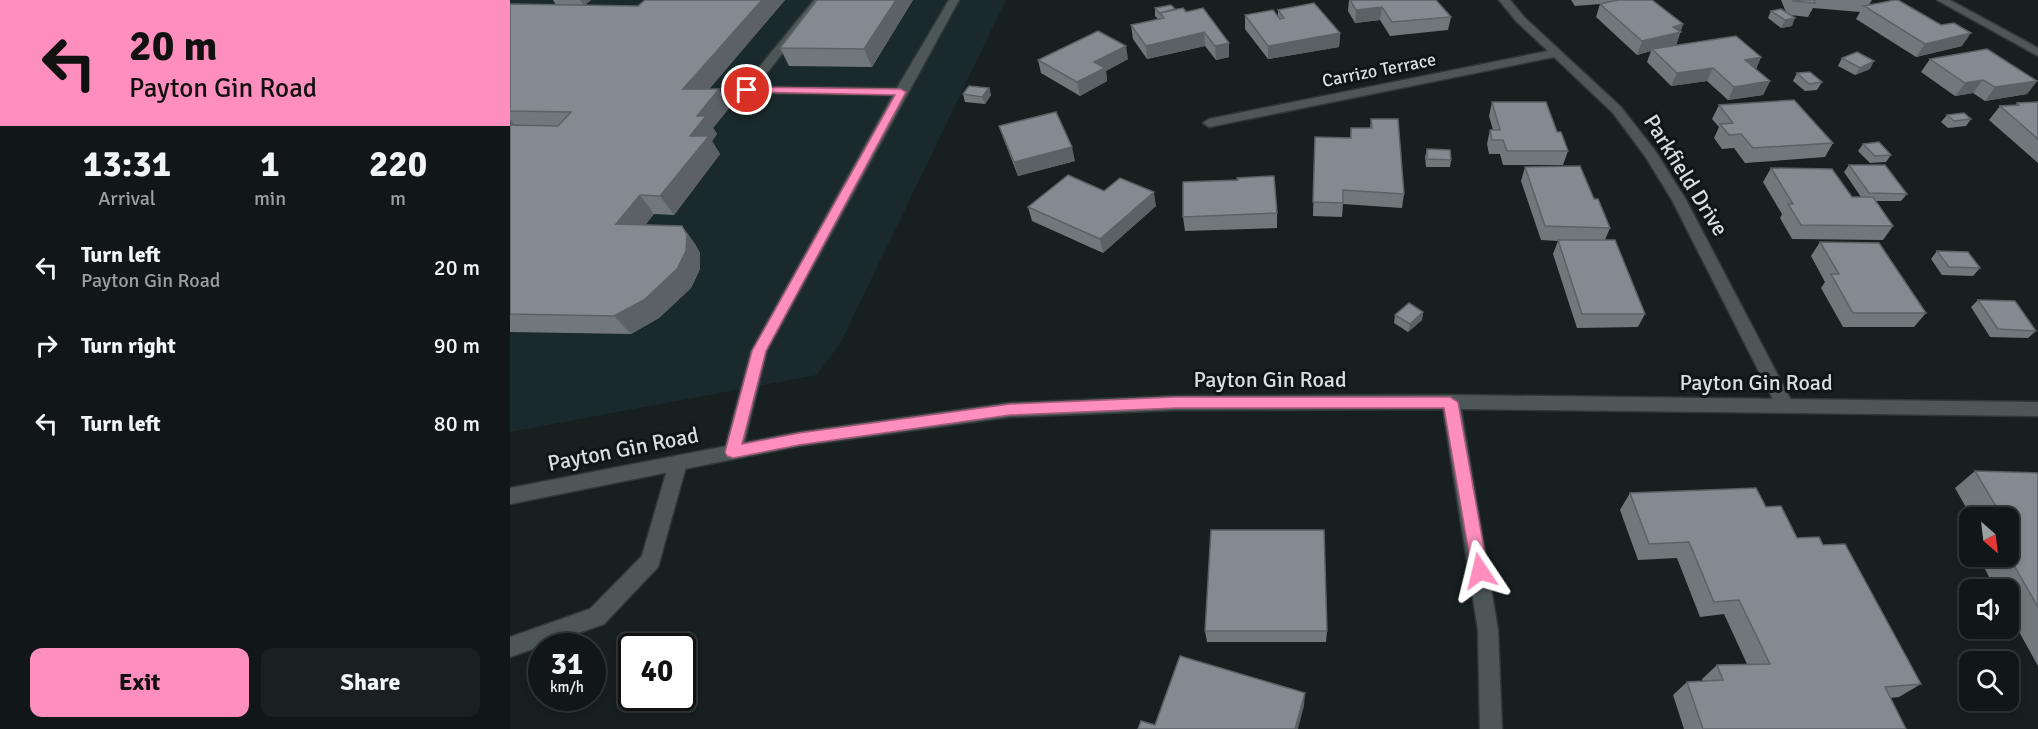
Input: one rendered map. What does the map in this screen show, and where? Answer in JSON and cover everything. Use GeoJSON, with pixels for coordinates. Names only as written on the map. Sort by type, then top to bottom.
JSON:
{"type":"FeatureCollection","features":[{"type":"Feature","properties":{"kind":"street"},"geometry":{"type":"LineString","coordinates":[[819,0],[747,90],[901,92]]}},
{"type":"Feature","properties":{"kind":"street"},"geometry":{"type":"LineString","coordinates":[[733,452],[759,351],[954,0]]}},
{"type":"Feature","properties":{"kind":"street","name":"Parkfield Drive"},"geometry":{"type":"LineString","coordinates":[[1504,0],[1617,110],[1652,155],[1679,200],[1785,406]]}},
{"type":"Feature","properties":{"kind":"street"},"geometry":{"type":"LineString","coordinates":[[1942,0],[2038,53]]}},
{"type":"Feature","properties":{"kind":"street","name":"Carrizo Terrace"},"geometry":{"type":"LineString","coordinates":[[1209,123],[1556,53]]}},
{"type":"Feature","properties":{"kind":"street"},"geometry":{"type":"LineString","coordinates":[[1450,402],[1488,630],[1491,729]]}},
{"type":"Feature","properties":{"kind":"street","name":"Payton Gin Road"},"geometry":{"type":"LineString","coordinates":[[510,496],[799,439],[1010,410],[1175,403],[1450,402],[2038,409]]}},
{"type":"Feature","properties":{"kind":"street"},"geometry":{"type":"LineString","coordinates":[[510,647],[597,618],[651,561],[678,462]]}},
{"type":"Feature","properties":{"kind":"shaded area"},"geometry":{"type":"Polygon","coordinates":[[[510,0],[1006,0],[841,342],[817,375],[510,432],[510,0]]]}},
{"type":"Feature","properties":{"kind":"building"},"geometry":{"type":"Polygon","coordinates":[[[645,0],[762,0],[683,89],[719,89],[697,116],[706,116],[690,136],[709,136],[660,196],[640,195],[616,224],[682,226],[687,235],[686,251],[677,269],[644,300],[614,316],[510,314],[510,125],[558,126],[571,112],[510,111],[510,4],[638,6],[645,0]]]}},
{"type":"Feature","properties":{"kind":"building"},"geometry":{"type":"Polygon","coordinates":[[[817,0],[896,0],[864,49],[780,48],[817,0]]]}},
{"type":"Feature","properties":{"kind":"building"},"geometry":{"type":"Polygon","coordinates":[[[1350,0],[1436,0],[1451,17],[1392,22],[1382,7],[1356,10],[1350,0]]]}},
{"type":"Feature","properties":{"kind":"building"},"geometry":{"type":"Polygon","coordinates":[[[1618,0],[1652,0],[1683,24],[1673,27],[1681,32],[1642,41],[1600,4],[1618,0]]]}},
{"type":"Feature","properties":{"kind":"building"},"geometry":{"type":"Polygon","coordinates":[[[1814,0],[1815,3],[1793,1],[1814,0]]]}},
{"type":"Feature","properties":{"kind":"building"},"geometry":{"type":"Polygon","coordinates":[[[1895,0],[1941,25],[1954,23],[1971,33],[1925,44],[1864,6],[1895,0]]]}},
{"type":"Feature","properties":{"kind":"building"},"geometry":{"type":"Polygon","coordinates":[[[1314,3],[1340,33],[1268,46],[1245,15],[1273,10],[1280,19],[1284,18],[1278,10],[1314,3]]]}},
{"type":"Feature","properties":{"kind":"building"},"geometry":{"type":"Polygon","coordinates":[[[1171,5],[1175,9],[1160,13],[1161,15],[1155,8],[1171,5]]]}},
{"type":"Feature","properties":{"kind":"building"},"geometry":{"type":"Polygon","coordinates":[[[1183,8],[1186,12],[1203,8],[1229,43],[1215,46],[1204,32],[1146,46],[1131,25],[1164,18],[1160,13],[1183,8]]]}},
{"type":"Feature","properties":{"kind":"building"},"geometry":{"type":"Polygon","coordinates":[[[1781,9],[1795,18],[1785,20],[1771,11],[1781,9]]]}},
{"type":"Feature","properties":{"kind":"building"},"geometry":{"type":"Polygon","coordinates":[[[1098,31],[1126,46],[1094,62],[1105,68],[1077,82],[1038,60],[1098,31]]]}},
{"type":"Feature","properties":{"kind":"building"},"geometry":{"type":"Polygon","coordinates":[[[1736,36],[1761,57],[1745,60],[1770,81],[1734,87],[1713,68],[1677,73],[1652,49],[1736,36]]]}},
{"type":"Feature","properties":{"kind":"building"},"geometry":{"type":"Polygon","coordinates":[[[1987,49],[2037,81],[1995,87],[1983,80],[1965,83],[1930,59],[1987,49]]]}},
{"type":"Feature","properties":{"kind":"building"},"geometry":{"type":"Polygon","coordinates":[[[1857,52],[1874,61],[1860,68],[1842,58],[1857,52]]]}},
{"type":"Feature","properties":{"kind":"building"},"geometry":{"type":"Polygon","coordinates":[[[1810,72],[1822,82],[1809,84],[1797,73],[1810,72]]]}},
{"type":"Feature","properties":{"kind":"building"},"geometry":{"type":"Polygon","coordinates":[[[969,86],[989,88],[982,97],[963,94],[969,86]]]}},
{"type":"Feature","properties":{"kind":"building"},"geometry":{"type":"Polygon","coordinates":[[[1794,100],[1833,143],[1753,148],[1741,134],[1729,135],[1720,124],[1733,123],[1719,105],[1794,100]]]}},
{"type":"Feature","properties":{"kind":"building"},"geometry":{"type":"Polygon","coordinates":[[[1492,102],[1546,102],[1557,132],[1561,132],[1568,151],[1507,151],[1503,140],[1492,140],[1490,130],[1500,130],[1492,102]]]}},
{"type":"Feature","properties":{"kind":"building"},"geometry":{"type":"Polygon","coordinates":[[[2038,102],[2038,139],[2000,106],[2019,105],[2017,103],[2038,102]]]}},
{"type":"Feature","properties":{"kind":"building"},"geometry":{"type":"Polygon","coordinates":[[[1056,112],[1072,147],[1014,162],[999,126],[1056,112]]]}},
{"type":"Feature","properties":{"kind":"building"},"geometry":{"type":"Polygon","coordinates":[[[1964,113],[1971,119],[1954,121],[1947,115],[1964,113]]]}},
{"type":"Feature","properties":{"kind":"building"},"geometry":{"type":"Polygon","coordinates":[[[1371,119],[1398,119],[1404,194],[1343,190],[1343,203],[1313,202],[1315,137],[1351,138],[1351,128],[1372,128],[1371,119]]]}},
{"type":"Feature","properties":{"kind":"building"},"geometry":{"type":"Polygon","coordinates":[[[1879,142],[1891,155],[1875,156],[1863,144],[1879,142]]]}},
{"type":"Feature","properties":{"kind":"building"},"geometry":{"type":"Polygon","coordinates":[[[1427,149],[1450,150],[1451,160],[1427,159],[1427,149]]]}},
{"type":"Feature","properties":{"kind":"building"},"geometry":{"type":"Polygon","coordinates":[[[1849,165],[1885,165],[1907,194],[1869,193],[1849,165]]]}},
{"type":"Feature","properties":{"kind":"building"},"geometry":{"type":"Polygon","coordinates":[[[1580,166],[1594,199],[1598,199],[1610,228],[1545,226],[1525,167],[1580,166]]]}},
{"type":"Feature","properties":{"kind":"building"},"geometry":{"type":"Polygon","coordinates":[[[1771,168],[1832,169],[1852,197],[1873,197],[1893,226],[1801,225],[1788,204],[1793,204],[1771,168]]]}},
{"type":"Feature","properties":{"kind":"building"},"geometry":{"type":"Polygon","coordinates":[[[1068,175],[1104,191],[1120,178],[1154,192],[1100,239],[1028,207],[1068,175]]]}},
{"type":"Feature","properties":{"kind":"building"},"geometry":{"type":"Polygon","coordinates":[[[1274,176],[1277,213],[1183,217],[1183,182],[1274,176]]]}},
{"type":"Feature","properties":{"kind":"building"},"geometry":{"type":"Polygon","coordinates":[[[1558,240],[1615,240],[1645,314],[1582,314],[1558,240]]]}},
{"type":"Feature","properties":{"kind":"building"},"geometry":{"type":"Polygon","coordinates":[[[1820,242],[1879,243],[1926,313],[1853,313],[1831,274],[1839,274],[1820,242]]]}},
{"type":"Feature","properties":{"kind":"building"},"geometry":{"type":"Polygon","coordinates":[[[1937,251],[1968,252],[1980,268],[1949,267],[1937,251]]]}},
{"type":"Feature","properties":{"kind":"building"},"geometry":{"type":"Polygon","coordinates":[[[1978,300],[2015,301],[2036,331],[1998,329],[1978,300]]]}},
{"type":"Feature","properties":{"kind":"building"},"geometry":{"type":"Polygon","coordinates":[[[1409,303],[1423,312],[1410,324],[1395,315],[1409,303]]]}},
{"type":"Feature","properties":{"kind":"building"},"geometry":{"type":"Polygon","coordinates":[[[1975,471],[2038,473],[2038,607],[2015,567],[2019,567],[2019,507],[1996,507],[1975,471]]]}},
{"type":"Feature","properties":{"kind":"building"},"geometry":{"type":"Polygon","coordinates":[[[1756,488],[1766,507],[1781,506],[1797,538],[1819,537],[1823,545],[1845,544],[1921,684],[1885,687],[1906,729],[1703,729],[1687,682],[1723,680],[1717,665],[1770,664],[1739,600],[1714,602],[1689,542],[1649,544],[1630,493],[1756,488]]]}},
{"type":"Feature","properties":{"kind":"building"},"geometry":{"type":"Polygon","coordinates":[[[1211,530],[1324,530],[1327,631],[1205,631],[1211,530]]]}},
{"type":"Feature","properties":{"kind":"building"},"geometry":{"type":"Polygon","coordinates":[[[1180,656],[1305,693],[1295,729],[1138,729],[1141,721],[1155,725],[1180,656]]]}},
{"type":"Feature","properties":{"kind":"route"},"geometry":{"type":"LineString","coordinates":[[747,90],[901,92],[759,351],[733,452],[799,439],[945,417],[1010,410],[1175,403],[1450,402],[1480,571]]}}]}
